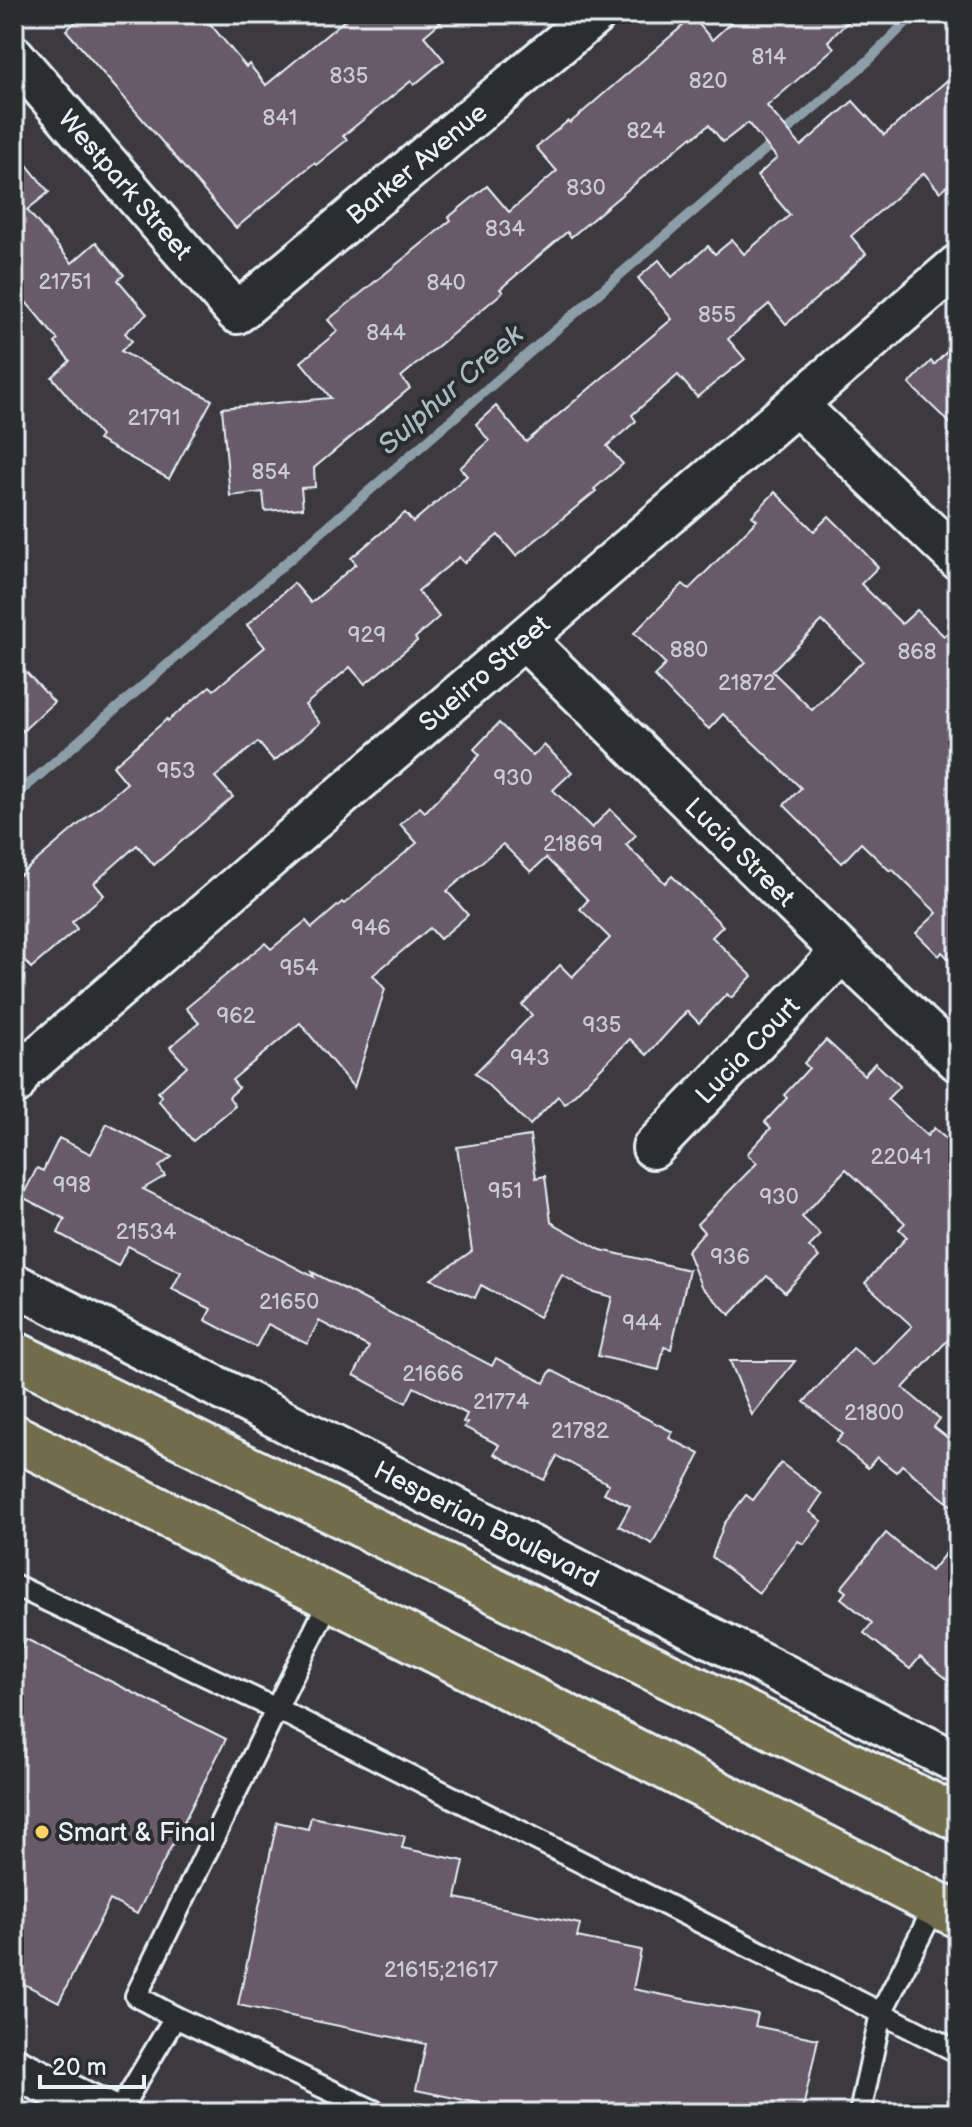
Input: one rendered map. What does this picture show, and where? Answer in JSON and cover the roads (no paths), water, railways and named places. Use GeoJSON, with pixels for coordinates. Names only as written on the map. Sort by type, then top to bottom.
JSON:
{"type":"FeatureCollection","features":[{"type":"Feature","properties":{"kind":"main road","name":"Hesperian Boulevard"},"geometry":{"type":"LineString","coordinates":[[14,1354],[958,1818]]}},
{"type":"Feature","properties":{"kind":"main road"},"geometry":{"type":"LineString","coordinates":[[14,1437],[947,1909]]}},
{"type":"Feature","properties":{"kind":"street","name":"Barker Avenue"},"geometry":{"type":"LineString","coordinates":[[237,313],[596,14]]}},
{"type":"Feature","properties":{"kind":"street","name":"Westpark Street"},"geometry":{"type":"LineString","coordinates":[[14,56],[237,313]]}},
{"type":"Feature","properties":{"kind":"street","name":"Sueirro Street"},"geometry":{"type":"LineString","coordinates":[[14,1085],[22,1071],[958,265]]}},
{"type":"Feature","properties":{"kind":"street"},"geometry":{"type":"LineString","coordinates":[[797,405],[958,559]]}},
{"type":"Feature","properties":{"kind":"street","name":"Lucia Street"},"geometry":{"type":"LineString","coordinates":[[525,640],[842,952],[958,1061]]}},
{"type":"Feature","properties":{"kind":"street","name":"Lucia Court"},"geometry":{"type":"LineString","coordinates":[[653,1148],[842,952]]}},
{"type":"Feature","properties":{"kind":"street","name":"Hesperian Boulevard"},"geometry":{"type":"LineString","coordinates":[[14,1284],[958,1763]]}},
{"type":"Feature","properties":{"kind":"street"},"geometry":{"type":"LineString","coordinates":[[14,2068],[107,2113]]}},
{"type":"Feature","properties":{"kind":"lane"},"geometry":{"type":"LineString","coordinates":[[14,1585],[275,1709],[958,2052]]}},
{"type":"Feature","properties":{"kind":"lane"},"geometry":{"type":"LineString","coordinates":[[331,1597],[136,1996],[378,2113]]}},
{"type":"Feature","properties":{"kind":"lane"},"geometry":{"type":"LineString","coordinates":[[860,2113],[881,2013],[947,1909]]}},
{"type":"Feature","properties":{"kind":"lane"},"geometry":{"type":"LineString","coordinates":[[118,2113],[175,2017]]}},
{"type":"Feature","properties":{"kind":"waterway","name":"Sulphur Creek"},"geometry":{"type":"LineString","coordinates":[[14,797],[869,60],[914,14]]}},
{"type":"Feature","properties":{"kind":"place","name":"Smart & Final"},"geometry":{"type":"Point","coordinates":[42,1832]}}]}
